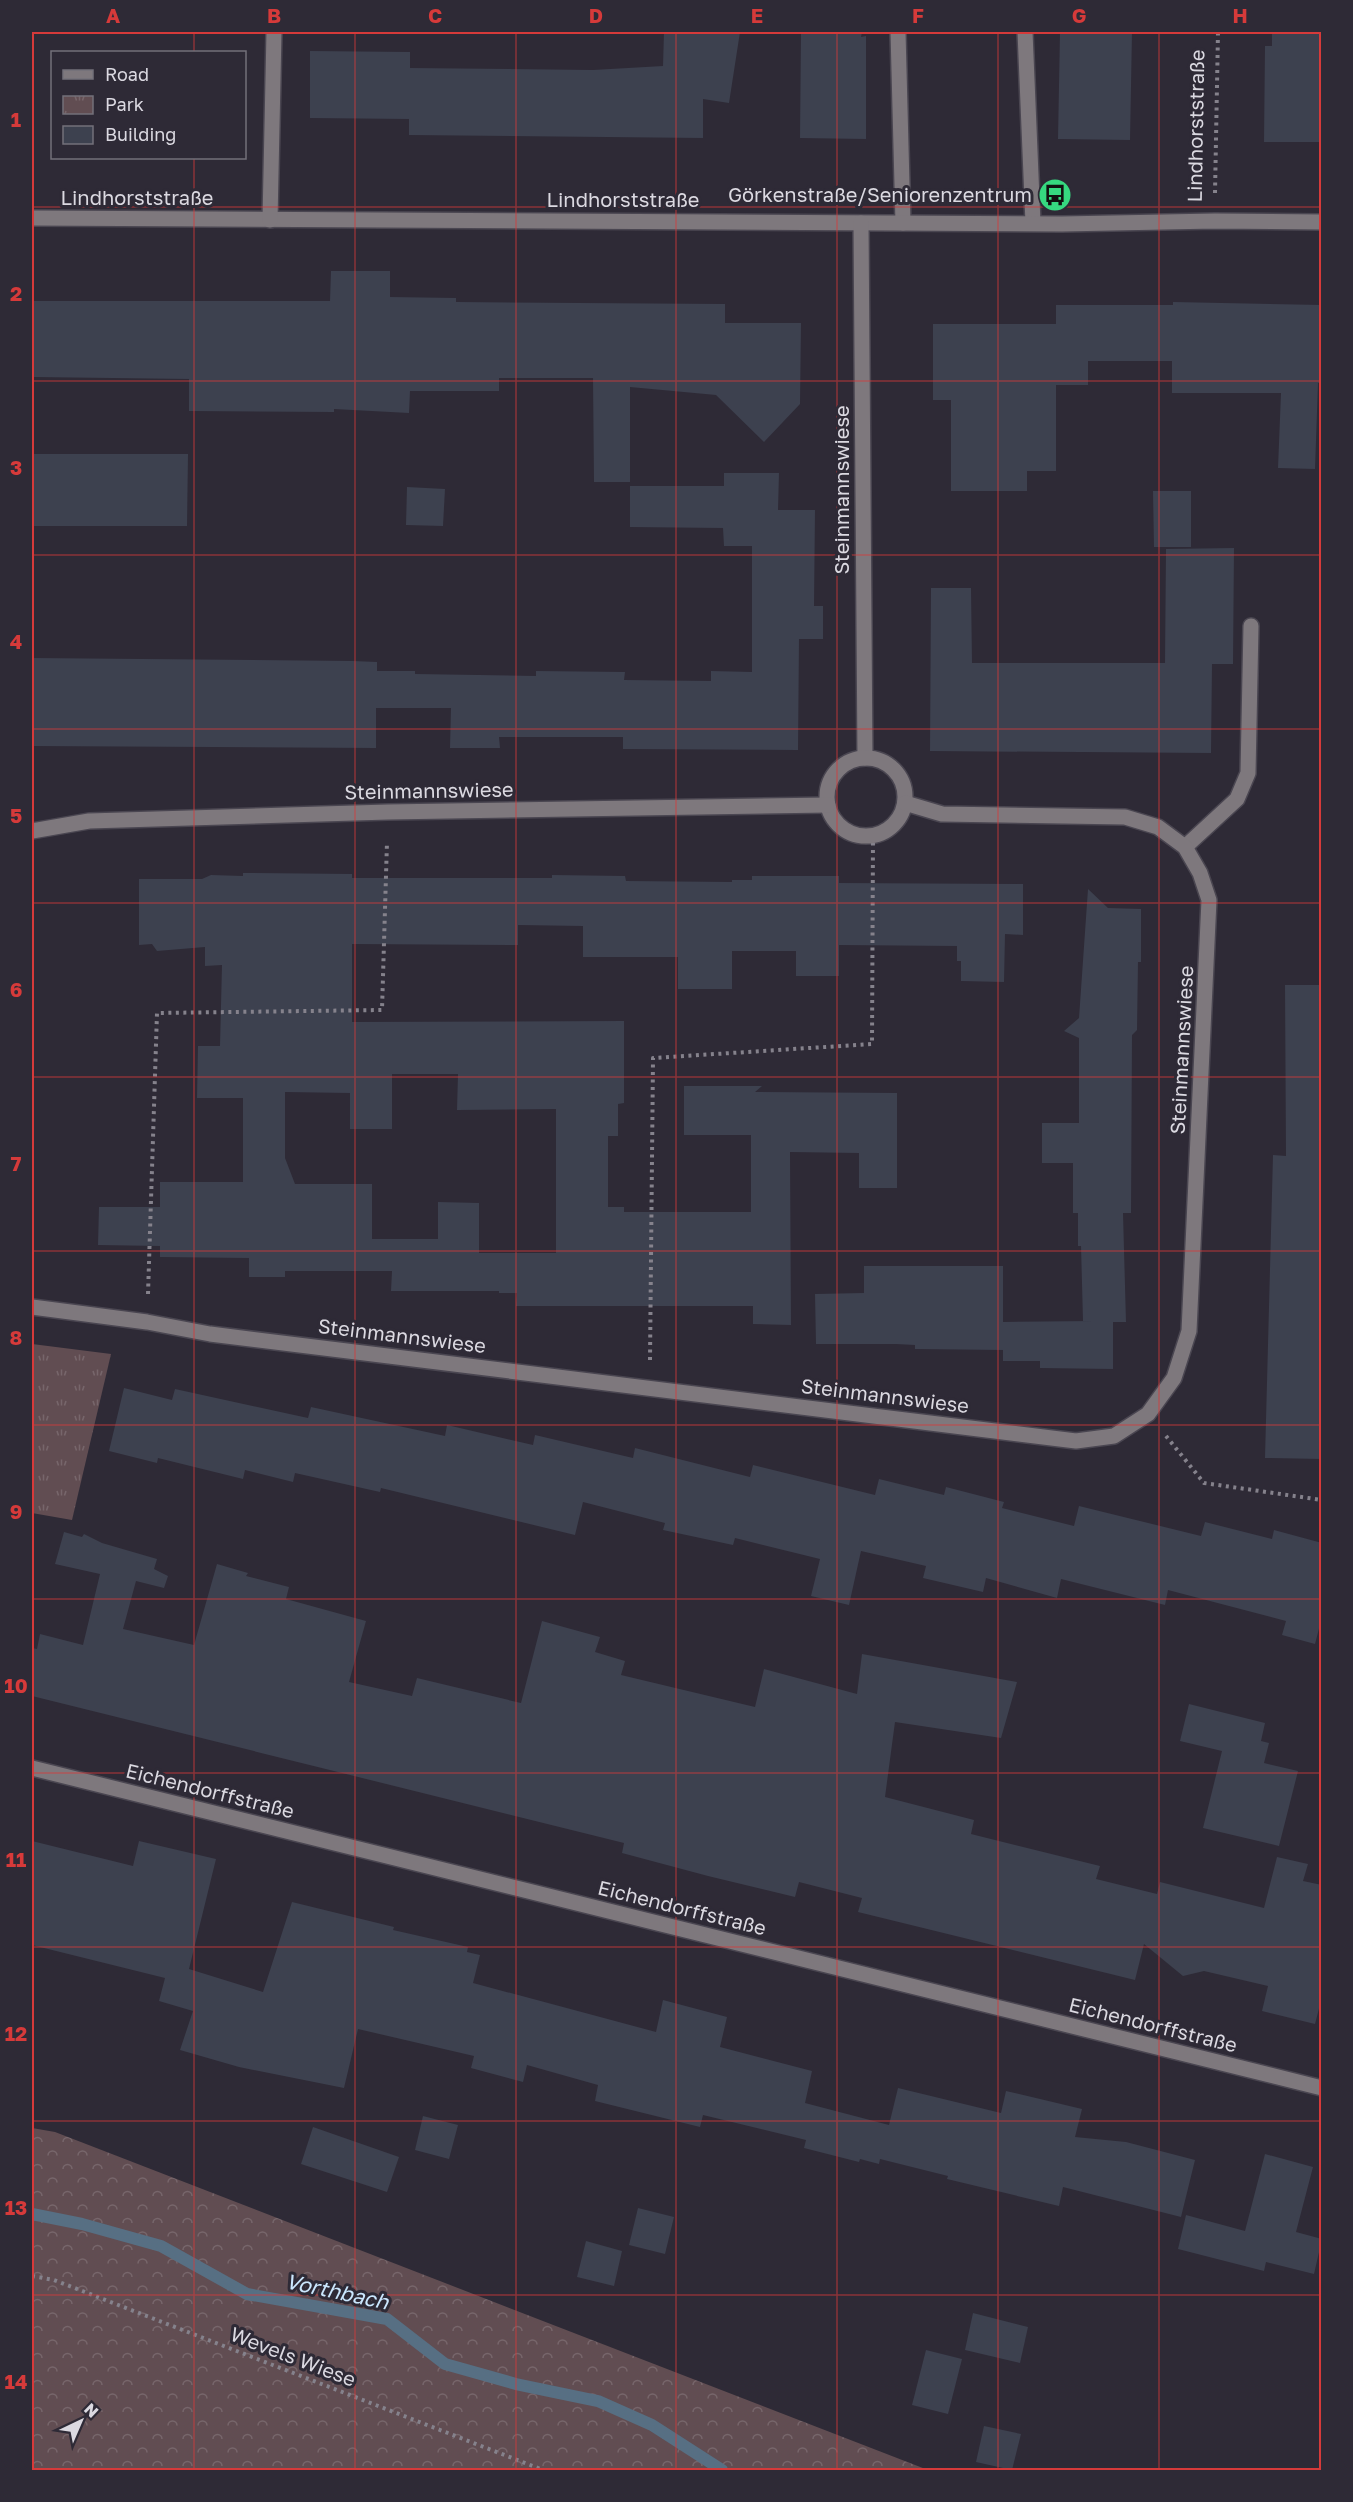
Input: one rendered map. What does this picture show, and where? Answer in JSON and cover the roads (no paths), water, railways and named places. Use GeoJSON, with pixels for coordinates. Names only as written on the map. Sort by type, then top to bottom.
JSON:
{"type":"FeatureCollection","features":[{"type":"Feature","properties":{"kind":"street"},"geometry":{"type":"LineString","coordinates":[[270,220],[274,32]]}},
{"type":"Feature","properties":{"kind":"street"},"geometry":{"type":"LineString","coordinates":[[898,32],[903,223]]}},
{"type":"Feature","properties":{"kind":"street"},"geometry":{"type":"LineString","coordinates":[[1025,32],[1033,224]]}},
{"type":"Feature","properties":{"kind":"street","name":"Lindhorststraße"},"geometry":{"type":"LineString","coordinates":[[32,218],[1033,224],[1215,220],[1322,222]]}},
{"type":"Feature","properties":{"kind":"street","name":"Steinmannswiese"},"geometry":{"type":"LineString","coordinates":[[861,223],[865,758]]}},
{"type":"Feature","properties":{"kind":"street"},"geometry":{"type":"LineString","coordinates":[[1185,847],[1237,799],[1248,773],[1251,626]]}},
{"type":"Feature","properties":{"kind":"street"},"geometry":{"type":"LineString","coordinates":[[865,758],[882,761],[895,771],[904,786],[905,803],[899,818],[888,829],[873,835],[858,835],[844,829],[834,819],[828,805],[828,791],[836,773],[852,760],[865,758]]}},
{"type":"Feature","properties":{"kind":"street","name":"Steinmannswiese"},"geometry":{"type":"LineString","coordinates":[[32,1307],[147,1322],[210,1335],[1076,1441],[1114,1436],[1148,1414],[1174,1378],[1189,1331],[1209,900],[1200,873],[1185,847],[1158,827],[1125,817],[942,814],[905,803]]}},
{"type":"Feature","properties":{"kind":"street","name":"Steinmannswiese"},"geometry":{"type":"LineString","coordinates":[[32,831],[89,820],[388,812],[828,805]]}},
{"type":"Feature","properties":{"kind":"street","name":"Eichendorffstraße"},"geometry":{"type":"LineString","coordinates":[[32,1768],[1322,2088]]}},
{"type":"Feature","properties":{"kind":"waterway","name":"Vorthbach"},"geometry":{"type":"LineString","coordinates":[[32,2214],[82,2224],[161,2246],[247,2294],[387,2319],[445,2364],[516,2384],[598,2401],[652,2425],[722,2470]]}},
{"type":"Feature","properties":{"kind":"place","name":"Görkenstraße/Seniorenzentrum"},"geometry":{"type":"Point","coordinates":[1055,195]}}]}
